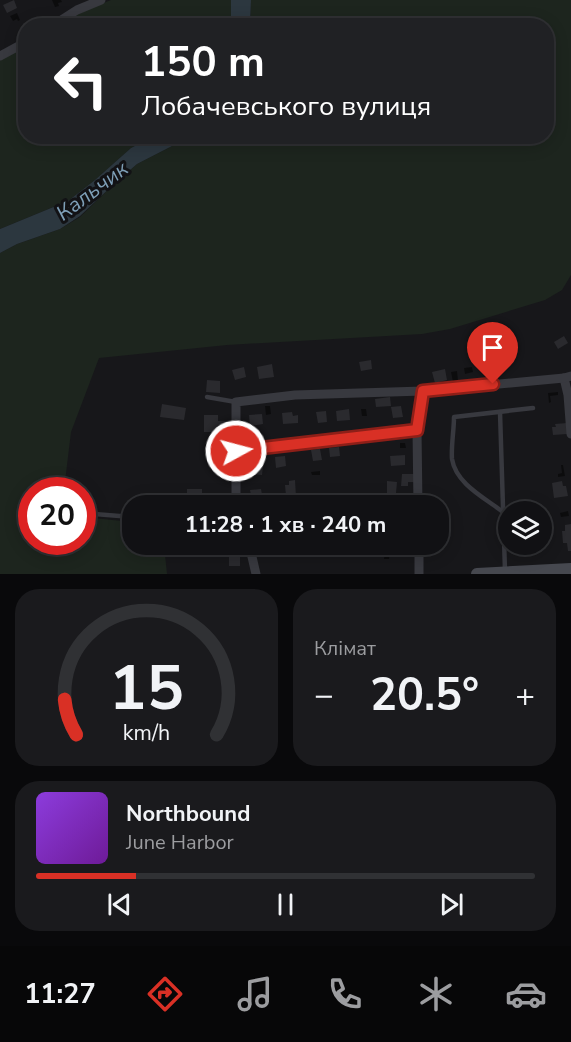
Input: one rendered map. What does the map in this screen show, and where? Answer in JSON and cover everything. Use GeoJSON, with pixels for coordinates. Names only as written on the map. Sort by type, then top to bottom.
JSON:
{"type":"FeatureCollection","features":[{"type":"Feature","properties":{"kind":"street"},"geometry":{"type":"LineString","coordinates":[[64,18],[101,0]]}},
{"type":"Feature","properties":{"kind":"street"},"geometry":{"type":"LineString","coordinates":[[0,56],[18,46]]}},
{"type":"Feature","properties":{"kind":"street"},"geometry":{"type":"LineString","coordinates":[[236,495],[236,402],[295,395],[423,391],[567,377],[571,434]]}},
{"type":"Feature","properties":{"kind":"street"},"geometry":{"type":"LineString","coordinates":[[418,495],[417,430],[423,391]]}},
{"type":"Feature","properties":{"kind":"street"},"geometry":{"type":"LineString","coordinates":[[251,555],[256,574]]}},
{"type":"Feature","properties":{"kind":"street"},"geometry":{"type":"LineString","coordinates":[[419,555],[419,574]]}},
{"type":"Feature","properties":{"kind":"street"},"geometry":{"type":"LineString","coordinates":[[477,574],[571,569]]}},
{"type":"Feature","properties":{"kind":"lane"},"geometry":{"type":"LineString","coordinates":[[207,397],[236,402]]}},
{"type":"Feature","properties":{"kind":"lane"},"geometry":{"type":"LineString","coordinates":[[498,508],[463,482],[456,470],[452,458],[454,417],[533,408]]}},
{"type":"Feature","properties":{"kind":"lane"},"geometry":{"type":"LineString","coordinates":[[500,412],[503,501]]}},
{"type":"Feature","properties":{"kind":"lane"},"geometry":{"type":"LineString","coordinates":[[236,451],[417,430]]}},
{"type":"Feature","properties":{"kind":"lane"},"geometry":{"type":"LineString","coordinates":[[96,514],[122,516]]}},
{"type":"Feature","properties":{"kind":"lane"},"geometry":{"type":"LineString","coordinates":[[504,555],[505,573]]}},
{"type":"Feature","properties":{"kind":"shaded area"},"geometry":{"type":"Polygon","coordinates":[[[111,0],[231,0],[231,18],[72,18],[111,0]]]}},
{"type":"Feature","properties":{"kind":"shaded area"},"geometry":{"type":"Polygon","coordinates":[[[251,0],[571,0],[571,275],[562,290],[545,300],[450,329],[422,334],[227,345],[99,358],[71,432],[66,477],[18,477],[18,555],[96,555],[96,518],[122,521],[122,555],[165,555],[167,574],[0,574],[0,253],[17,244],[60,229],[80,217],[137,164],[179,144],[554,144],[554,18],[250,18],[251,0]]]}},
{"type":"Feature","properties":{"kind":"shaded area"},"geometry":{"type":"Polygon","coordinates":[[[18,50],[18,144],[139,144],[68,201],[0,229],[0,60],[18,50]]]}},
{"type":"Feature","properties":{"kind":"water"},"geometry":{"type":"Polygon","coordinates":[[[231,0],[251,0],[250,18],[231,18],[231,0]]]}},
{"type":"Feature","properties":{"kind":"water","name":"Кальчик"},"geometry":{"type":"Polygon","coordinates":[[[139,144],[179,144],[137,164],[80,216],[60,229],[17,244],[0,253],[0,229],[68,201],[139,144]]]}},
{"type":"Feature","properties":{"kind":"building"},"geometry":{"type":"Polygon","coordinates":[[[14,0],[17,8],[7,13],[3,5],[14,0]]]}},
{"type":"Feature","properties":{"kind":"building"},"geometry":{"type":"Polygon","coordinates":[[[564,336],[568,343],[558,349],[554,342],[564,336]]]}},
{"type":"Feature","properties":{"kind":"building"},"geometry":{"type":"Polygon","coordinates":[[[371,360],[372,369],[361,371],[359,362],[371,360]]]}},
{"type":"Feature","properties":{"kind":"building"},"geometry":{"type":"Polygon","coordinates":[[[272,364],[274,377],[259,379],[257,367],[272,364]]]}},
{"type":"Feature","properties":{"kind":"building"},"geometry":{"type":"Polygon","coordinates":[[[244,367],[246,377],[235,380],[232,370],[244,367]]]}},
{"type":"Feature","properties":{"kind":"building"},"geometry":{"type":"Polygon","coordinates":[[[445,369],[447,380],[435,383],[432,372],[445,369]]]}},
{"type":"Feature","properties":{"kind":"building"},"geometry":{"type":"Polygon","coordinates":[[[207,380],[220,381],[220,393],[206,392],[207,380]]]}},
{"type":"Feature","properties":{"kind":"building"},"geometry":{"type":"Polygon","coordinates":[[[390,397],[391,406],[376,407],[375,399],[390,397]]]}},
{"type":"Feature","properties":{"kind":"building"},"geometry":{"type":"Polygon","coordinates":[[[162,404],[186,408],[184,420],[160,417],[162,404]]]}},
{"type":"Feature","properties":{"kind":"building"},"geometry":{"type":"Polygon","coordinates":[[[401,406],[403,417],[393,418],[391,407],[401,406]]]}},
{"type":"Feature","properties":{"kind":"building"},"geometry":{"type":"Polygon","coordinates":[[[349,409],[350,420],[337,421],[336,411],[349,409]]]}},
{"type":"Feature","properties":{"kind":"building"},"geometry":{"type":"Polygon","coordinates":[[[326,411],[327,422],[318,423],[316,412],[326,411]]]}},
{"type":"Feature","properties":{"kind":"building"},"geometry":{"type":"Polygon","coordinates":[[[292,412],[293,416],[298,415],[298,423],[283,424],[282,413],[292,412]]]}},
{"type":"Feature","properties":{"kind":"building"},"geometry":{"type":"Polygon","coordinates":[[[262,414],[263,424],[250,426],[249,415],[262,414]]]}},
{"type":"Feature","properties":{"kind":"building"},"geometry":{"type":"Polygon","coordinates":[[[204,415],[218,415],[218,421],[227,421],[227,432],[204,432],[204,415]]]}},
{"type":"Feature","properties":{"kind":"building"},"geometry":{"type":"Polygon","coordinates":[[[567,423],[567,434],[553,435],[552,427],[556,427],[555,424],[567,423]]]}},
{"type":"Feature","properties":{"kind":"building"},"geometry":{"type":"Polygon","coordinates":[[[219,437],[228,440],[222,457],[217,456],[219,450],[215,449],[219,437]]]}},
{"type":"Feature","properties":{"kind":"building"},"geometry":{"type":"Polygon","coordinates":[[[339,447],[340,456],[330,457],[329,448],[339,447]]]}},
{"type":"Feature","properties":{"kind":"building"},"geometry":{"type":"Polygon","coordinates":[[[320,449],[322,460],[313,461],[311,450],[320,449]]]}},
{"type":"Feature","properties":{"kind":"building"},"geometry":{"type":"Polygon","coordinates":[[[405,455],[405,465],[391,466],[390,456],[405,455]]]}},
{"type":"Feature","properties":{"kind":"building"},"geometry":{"type":"Polygon","coordinates":[[[285,456],[286,466],[276,468],[275,457],[285,456]]]}},
{"type":"Feature","properties":{"kind":"building"},"geometry":{"type":"Polygon","coordinates":[[[252,465],[263,466],[262,475],[251,474],[252,465]]]}},
{"type":"Feature","properties":{"kind":"building"},"geometry":{"type":"Polygon","coordinates":[[[402,474],[414,474],[414,482],[408,482],[408,486],[401,486],[402,474]]]}},
{"type":"Feature","properties":{"kind":"building"},"geometry":{"type":"Polygon","coordinates":[[[295,480],[296,495],[286,495],[285,485],[289,485],[289,481],[295,480]]]}},
{"type":"Feature","properties":{"kind":"building"},"geometry":{"type":"Polygon","coordinates":[[[387,481],[397,482],[396,493],[387,493],[387,481]]]}},
{"type":"Feature","properties":{"kind":"building"},"geometry":{"type":"Polygon","coordinates":[[[562,481],[563,486],[566,486],[568,496],[554,498],[552,483],[562,481]]]}},
{"type":"Feature","properties":{"kind":"building"},"geometry":{"type":"Polygon","coordinates":[[[187,489],[202,489],[202,495],[187,495],[187,489]]]}},
{"type":"Feature","properties":{"kind":"building"},"geometry":{"type":"Polygon","coordinates":[[[261,489],[262,495],[251,495],[250,490],[261,489]]]}},
{"type":"Feature","properties":{"kind":"building"},"geometry":{"type":"Polygon","coordinates":[[[571,524],[571,551],[568,551],[567,543],[563,543],[562,531],[565,531],[565,525],[571,524]]]}},
{"type":"Feature","properties":{"kind":"building"},"geometry":{"type":"Polygon","coordinates":[[[229,555],[240,555],[240,566],[229,566],[229,555]]]}},
{"type":"Feature","properties":{"kind":"route"},"geometry":{"type":"LineString","coordinates":[[236,451],[417,430],[423,391],[493,384]]}}]}
